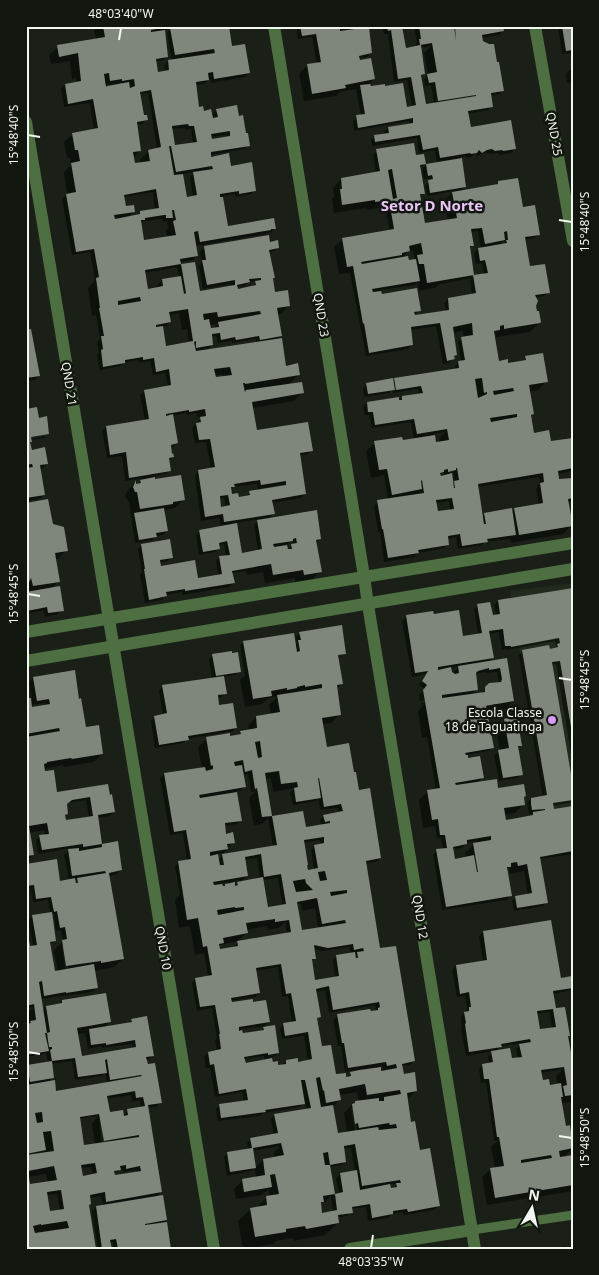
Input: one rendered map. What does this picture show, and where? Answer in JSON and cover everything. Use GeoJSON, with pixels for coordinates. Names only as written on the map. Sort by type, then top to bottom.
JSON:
{"type":"FeatureCollection","features":[{"type":"Feature","properties":{"kind":"street","name":"QND 23"},"geometry":{"type":"LineString","coordinates":[[274,26],[368,604]]}},
{"type":"Feature","properties":{"kind":"street","name":"QND 25"},"geometry":{"type":"LineString","coordinates":[[535,26],[570,213],[573,239]]}},
{"type":"Feature","properties":{"kind":"street","name":"QND 21"},"geometry":{"type":"LineString","coordinates":[[26,122],[113,647]]}},
{"type":"Feature","properties":{"kind":"street"},"geometry":{"type":"LineString","coordinates":[[26,632],[573,543]]}},
{"type":"Feature","properties":{"kind":"street"},"geometry":{"type":"LineString","coordinates":[[26,661],[573,569]]}},
{"type":"Feature","properties":{"kind":"street","name":"QND 12"},"geometry":{"type":"LineString","coordinates":[[368,604],[475,1249]]}},
{"type":"Feature","properties":{"kind":"street","name":"QND 10"},"geometry":{"type":"LineString","coordinates":[[113,647],[214,1249]]}},
{"type":"Feature","properties":{"kind":"street"},"geometry":{"type":"LineString","coordinates":[[350,1249],[472,1230]]}},
{"type":"Feature","properties":{"kind":"lane"},"geometry":{"type":"LineString","coordinates":[[472,1230],[573,1215]]}},
{"type":"Feature","properties":{"kind":"shaded area","name":"Escola Classe 18 de Taguatinga"},"geometry":{"type":"Polygon","coordinates":[[[573,583],[573,849],[554,852],[510,591],[573,583]]]}},
{"type":"Feature","properties":{"kind":"building"},"geometry":{"type":"Polygon","coordinates":[[[103,26],[167,26],[151,30],[151,32],[165,30],[168,57],[156,59],[158,72],[169,70],[168,60],[215,53],[214,49],[175,55],[170,28],[183,26],[229,26],[232,46],[245,44],[250,73],[214,79],[213,72],[208,73],[209,80],[196,82],[199,107],[203,106],[204,111],[211,109],[213,118],[218,117],[216,109],[237,105],[239,116],[243,115],[246,133],[248,133],[250,146],[211,152],[211,157],[229,153],[231,166],[252,162],[256,191],[239,194],[239,191],[220,194],[220,197],[223,197],[228,226],[274,218],[276,229],[200,242],[198,231],[194,232],[198,256],[180,259],[181,264],[195,262],[200,291],[235,285],[235,280],[207,285],[202,260],[206,260],[204,246],[269,235],[270,242],[278,240],[279,248],[269,250],[275,278],[273,278],[275,292],[288,290],[290,306],[277,308],[282,336],[260,340],[259,336],[236,340],[235,337],[221,340],[220,333],[212,334],[213,345],[196,348],[196,341],[194,342],[196,351],[282,338],[286,366],[298,363],[300,375],[243,383],[245,392],[246,390],[302,382],[304,393],[252,402],[257,430],[308,422],[313,451],[300,453],[306,494],[272,500],[275,514],[224,522],[223,514],[205,517],[198,470],[215,467],[210,439],[199,440],[196,423],[201,422],[200,417],[206,416],[205,409],[166,414],[166,416],[173,414],[178,443],[171,445],[174,457],[169,458],[171,471],[129,478],[126,452],[110,455],[106,426],[149,419],[144,390],[171,385],[169,369],[156,372],[154,358],[143,360],[143,357],[125,360],[125,363],[103,367],[101,336],[104,336],[96,278],[99,277],[94,249],[76,252],[66,194],[76,192],[71,163],[80,161],[78,150],[75,150],[72,133],[98,128],[93,99],[68,104],[65,84],[81,81],[78,53],[59,57],[57,45],[105,37],[103,26]],[[109,73],[104,74],[106,87],[129,82],[130,88],[135,86],[134,79],[110,81],[109,73]],[[151,90],[140,92],[144,115],[147,115],[148,120],[137,122],[141,151],[133,152],[135,163],[150,161],[148,150],[161,147],[151,90]],[[188,124],[172,126],[175,145],[197,142],[194,126],[189,126],[188,124]],[[230,131],[211,134],[212,139],[230,136],[230,131]],[[169,146],[174,175],[183,174],[187,197],[197,195],[193,172],[213,169],[212,166],[176,172],[171,146],[169,146]],[[156,189],[124,195],[126,206],[134,205],[135,212],[114,215],[115,219],[140,214],[140,211],[159,208],[156,189]],[[172,210],[173,218],[166,218],[166,215],[141,220],[144,240],[176,235],[173,221],[176,220],[174,210],[172,210]],[[181,264],[145,270],[148,289],[163,286],[162,279],[181,276],[184,294],[186,293],[181,264]],[[261,278],[249,279],[250,282],[237,285],[238,289],[256,285],[255,281],[261,280],[261,278]],[[140,297],[118,301],[118,305],[141,301],[140,297]],[[188,309],[169,312],[171,322],[156,325],[156,327],[163,326],[166,346],[193,341],[188,309]],[[260,311],[218,317],[217,312],[203,314],[204,320],[209,319],[211,328],[219,327],[218,322],[261,314],[260,311]],[[230,367],[214,369],[216,377],[232,375],[230,367]],[[260,480],[234,484],[235,487],[231,487],[232,494],[238,493],[239,497],[250,495],[249,491],[286,485],[286,481],[261,485],[260,480]],[[228,495],[220,496],[221,507],[230,505],[228,495]]]}},
{"type":"Feature","properties":{"kind":"building"},"geometry":{"type":"Polygon","coordinates":[[[300,26],[345,26],[346,28],[340,29],[340,31],[369,27],[372,53],[359,56],[360,60],[371,58],[375,79],[345,85],[346,88],[312,94],[307,64],[321,62],[316,34],[302,36],[300,26]]]}},
{"type":"Feature","properties":{"kind":"building"},"geometry":{"type":"Polygon","coordinates":[[[387,26],[402,26],[406,48],[420,45],[419,26],[454,26],[456,41],[455,26],[503,26],[504,31],[482,35],[483,41],[494,44],[504,91],[491,93],[493,107],[468,111],[471,127],[511,120],[516,149],[495,151],[492,149],[482,153],[479,150],[477,153],[440,158],[438,147],[423,150],[420,135],[375,142],[374,135],[389,133],[388,127],[413,123],[413,118],[358,128],[356,115],[365,114],[360,85],[385,84],[385,86],[403,83],[407,107],[416,105],[411,77],[398,79],[391,30],[388,31],[387,26]],[[432,43],[420,45],[425,74],[421,75],[426,104],[476,96],[438,101],[435,82],[429,83],[427,74],[437,72],[432,43]]]}},
{"type":"Feature","properties":{"kind":"building"},"geometry":{"type":"Polygon","coordinates":[[[562,26],[573,26],[573,50],[566,51],[562,26]]]}},
{"type":"Feature","properties":{"kind":"building"},"geometry":{"type":"Polygon","coordinates":[[[414,143],[416,155],[424,154],[426,164],[420,165],[425,194],[420,194],[425,223],[457,218],[452,192],[498,184],[498,181],[518,178],[523,207],[535,205],[540,235],[525,237],[530,266],[545,264],[550,293],[535,295],[538,301],[536,306],[541,322],[504,329],[504,325],[500,326],[500,330],[494,331],[499,361],[508,359],[508,363],[526,360],[525,356],[543,353],[548,382],[529,385],[534,414],[531,415],[534,433],[549,430],[551,441],[573,438],[573,468],[558,471],[559,479],[573,478],[573,498],[568,499],[573,526],[519,535],[514,508],[543,503],[540,483],[544,482],[543,473],[478,484],[484,524],[486,524],[484,513],[512,508],[516,535],[487,539],[488,542],[462,546],[460,534],[448,536],[449,545],[418,550],[419,553],[388,558],[377,500],[424,493],[422,480],[422,489],[392,495],[387,469],[379,470],[374,441],[402,437],[403,440],[435,435],[436,442],[449,440],[447,429],[417,434],[414,419],[375,425],[373,412],[368,412],[367,402],[399,397],[399,400],[402,400],[402,396],[423,393],[421,386],[396,390],[394,378],[459,368],[458,361],[465,360],[461,337],[473,335],[472,323],[453,327],[457,355],[454,356],[455,359],[447,361],[440,323],[411,327],[413,345],[369,353],[353,266],[347,267],[342,238],[394,229],[389,200],[342,205],[340,189],[342,189],[341,178],[380,171],[376,149],[414,143]],[[392,169],[388,170],[393,199],[397,198],[392,169]],[[482,228],[471,229],[474,246],[470,246],[474,275],[488,273],[485,260],[480,261],[478,248],[507,243],[507,231],[504,232],[505,240],[485,244],[482,228]],[[421,243],[409,246],[410,251],[402,253],[402,255],[361,262],[362,264],[408,256],[409,260],[416,259],[420,281],[372,289],[373,292],[381,291],[382,294],[417,288],[421,311],[414,312],[415,315],[449,310],[448,298],[476,293],[473,275],[427,283],[424,264],[419,264],[417,255],[423,254],[421,243]],[[482,378],[475,379],[478,398],[487,394],[487,392],[484,393],[482,378]],[[513,388],[493,391],[494,395],[514,391],[513,388]],[[517,414],[490,418],[491,422],[517,417],[517,414]],[[457,468],[448,472],[448,469],[440,473],[441,476],[452,473],[455,488],[454,481],[459,480],[457,468]],[[452,498],[436,500],[438,511],[454,509],[452,498]]]}},
{"type":"Feature","properties":{"kind":"building"},"geometry":{"type":"Polygon","coordinates":[[[462,158],[466,187],[430,193],[428,180],[433,179],[432,175],[428,176],[426,164],[462,158]]]}},
{"type":"Feature","properties":{"kind":"building"},"geometry":{"type":"Polygon","coordinates":[[[31,329],[40,376],[26,378],[26,330],[31,329]]]}},
{"type":"Feature","properties":{"kind":"building"},"geometry":{"type":"Polygon","coordinates":[[[393,378],[395,390],[368,394],[366,383],[393,378]]]}},
{"type":"Feature","properties":{"kind":"building"},"geometry":{"type":"Polygon","coordinates":[[[37,407],[39,418],[47,416],[49,434],[31,437],[32,442],[30,442],[32,450],[45,447],[48,464],[40,465],[45,495],[26,498],[26,468],[33,467],[32,464],[26,465],[26,409],[37,407]]]}},
{"type":"Feature","properties":{"kind":"building"},"geometry":{"type":"Polygon","coordinates":[[[181,475],[185,500],[173,502],[173,504],[140,509],[137,492],[135,492],[133,487],[136,480],[136,484],[141,483],[140,480],[155,477],[155,479],[181,475]]]}},
{"type":"Feature","properties":{"kind":"building"},"geometry":{"type":"Polygon","coordinates":[[[48,499],[53,524],[64,527],[68,551],[55,553],[60,582],[33,586],[31,578],[26,583],[26,503],[48,499]]]}},
{"type":"Feature","properties":{"kind":"building"},"geometry":{"type":"Polygon","coordinates":[[[164,508],[168,531],[156,533],[157,537],[139,540],[134,513],[164,508]]]}},
{"type":"Feature","properties":{"kind":"building"},"geometry":{"type":"Polygon","coordinates":[[[317,510],[321,539],[316,540],[322,572],[304,575],[303,570],[273,575],[271,564],[232,571],[235,583],[166,592],[167,596],[149,600],[141,544],[170,539],[173,558],[160,560],[161,566],[195,560],[198,578],[222,574],[219,556],[230,555],[227,541],[219,543],[220,549],[203,552],[199,530],[237,523],[242,553],[262,549],[257,520],[317,510]],[[296,538],[293,541],[273,544],[274,547],[287,545],[288,549],[292,549],[291,544],[297,543],[296,538]]]}},
{"type":"Feature","properties":{"kind":"building"},"geometry":{"type":"Polygon","coordinates":[[[60,586],[64,611],[48,613],[47,607],[27,611],[26,592],[60,586]]]}},
{"type":"Feature","properties":{"kind":"building"},"geometry":{"type":"Polygon","coordinates":[[[573,588],[572,733],[560,661],[552,662],[573,780],[573,800],[553,803],[554,809],[573,806],[573,851],[540,857],[548,903],[517,908],[515,896],[532,893],[527,864],[518,866],[517,862],[511,863],[511,867],[507,867],[512,896],[446,907],[436,849],[447,848],[445,835],[440,835],[438,819],[432,820],[427,790],[440,788],[423,690],[427,685],[422,681],[428,671],[415,673],[406,615],[433,611],[434,614],[459,610],[463,636],[482,633],[477,604],[490,602],[493,615],[500,614],[498,600],[573,588]],[[503,629],[489,631],[494,658],[438,667],[438,670],[451,667],[452,672],[455,674],[459,673],[458,666],[507,658],[514,701],[479,707],[486,706],[494,748],[465,753],[468,755],[468,758],[480,756],[484,778],[455,783],[456,785],[497,779],[498,788],[524,784],[525,805],[504,808],[506,820],[533,815],[533,812],[545,810],[532,810],[531,804],[531,798],[547,795],[522,650],[549,645],[550,649],[558,647],[557,644],[560,643],[559,638],[511,647],[505,646],[503,629]],[[489,668],[476,673],[478,690],[442,695],[442,698],[485,692],[485,687],[489,683],[501,682],[500,668],[489,670],[489,668]],[[491,836],[467,840],[467,844],[453,847],[455,859],[474,855],[478,872],[473,843],[491,840],[491,836]]]}},
{"type":"Feature","properties":{"kind":"building"},"geometry":{"type":"Polygon","coordinates":[[[342,625],[346,654],[338,655],[343,684],[337,685],[341,715],[322,718],[327,747],[349,743],[359,790],[370,788],[381,858],[366,861],[380,948],[396,946],[415,1061],[402,1064],[404,1074],[415,1072],[417,1091],[407,1093],[411,1122],[415,1121],[420,1150],[430,1148],[440,1206],[408,1212],[407,1209],[393,1211],[393,1214],[372,1218],[370,1204],[352,1207],[353,1213],[338,1215],[339,1223],[306,1229],[305,1226],[286,1229],[286,1232],[255,1237],[250,1208],[267,1205],[266,1196],[279,1194],[275,1174],[270,1175],[272,1187],[244,1192],[242,1179],[265,1175],[263,1159],[284,1155],[281,1143],[253,1148],[256,1168],[230,1172],[227,1152],[252,1148],[250,1138],[278,1133],[274,1114],[311,1108],[305,1080],[301,1080],[305,1104],[221,1118],[219,1104],[248,1100],[246,1089],[219,1094],[214,1064],[210,1065],[208,1052],[221,1049],[215,1005],[200,1007],[195,978],[212,975],[207,946],[203,947],[198,918],[187,920],[178,861],[191,859],[186,830],[174,832],[164,773],[205,767],[206,771],[213,769],[206,737],[230,733],[230,736],[241,734],[240,731],[257,728],[256,716],[280,712],[277,695],[322,688],[322,684],[305,687],[305,685],[287,690],[287,688],[271,691],[272,696],[253,699],[243,641],[294,633],[297,652],[300,651],[298,640],[301,640],[299,632],[342,625]],[[260,741],[255,742],[258,758],[262,757],[260,741]],[[243,760],[234,762],[235,766],[242,765],[246,787],[199,795],[200,798],[237,792],[242,821],[225,823],[226,834],[233,832],[235,843],[227,844],[228,849],[210,852],[210,856],[218,854],[220,865],[224,865],[222,854],[277,845],[272,816],[262,817],[252,770],[245,772],[243,760]],[[279,771],[265,773],[272,816],[303,811],[306,827],[330,823],[330,821],[325,822],[323,815],[343,811],[341,804],[324,807],[319,778],[321,798],[296,802],[294,788],[298,787],[297,782],[281,784],[279,771]],[[324,837],[304,840],[308,870],[318,868],[314,845],[324,843],[324,837]],[[261,854],[245,857],[248,876],[213,882],[214,885],[222,884],[225,886],[225,884],[235,882],[235,886],[238,885],[237,882],[263,877],[268,907],[286,904],[281,874],[264,877],[261,854]],[[325,871],[318,872],[320,881],[327,880],[325,871]],[[305,879],[293,881],[296,892],[313,890],[306,883],[305,879]],[[347,890],[330,892],[331,896],[347,893],[347,890]],[[317,898],[297,902],[302,930],[346,923],[345,920],[322,924],[317,898]],[[235,907],[217,910],[218,915],[244,910],[244,907],[235,907]],[[275,919],[246,923],[248,933],[223,938],[224,943],[219,944],[220,949],[238,946],[237,941],[291,932],[289,920],[275,922],[275,919]],[[353,944],[328,948],[314,945],[316,959],[312,959],[315,980],[339,976],[336,955],[355,952],[356,958],[358,958],[357,952],[364,951],[363,948],[354,950],[353,944]],[[281,964],[256,968],[260,993],[231,998],[232,1002],[253,999],[253,1002],[266,1000],[270,1022],[239,1027],[239,1031],[242,1030],[243,1033],[264,1030],[263,1027],[275,1025],[279,1053],[244,1057],[246,1063],[272,1058],[273,1062],[278,1061],[278,1065],[286,1064],[286,1060],[298,1058],[298,1062],[312,1059],[308,1032],[285,1036],[283,1023],[296,1021],[291,993],[286,994],[281,964]],[[329,986],[316,989],[321,1017],[317,1018],[322,1046],[331,1045],[336,1074],[346,1073],[346,1077],[351,1076],[350,1072],[359,1070],[381,1067],[381,1071],[397,1068],[396,1064],[387,1066],[386,1062],[348,1068],[337,1014],[370,1009],[371,1011],[378,1010],[380,1007],[379,1002],[333,1010],[329,986]],[[320,1077],[316,1078],[321,1107],[333,1105],[338,1133],[378,1127],[379,1130],[397,1128],[396,1124],[390,1125],[389,1123],[359,1128],[358,1123],[355,1124],[352,1104],[355,1101],[379,1098],[379,1101],[384,1101],[384,1097],[401,1094],[400,1090],[367,1095],[365,1084],[339,1089],[341,1100],[326,1103],[320,1077]],[[355,1144],[344,1146],[346,1162],[330,1165],[335,1194],[343,1192],[340,1173],[357,1170],[360,1190],[390,1184],[391,1188],[397,1187],[396,1183],[401,1183],[400,1180],[362,1186],[355,1144]],[[328,1152],[323,1153],[325,1165],[330,1165],[328,1152]],[[335,1194],[323,1196],[324,1202],[321,1202],[322,1213],[337,1210],[335,1194]]]}},
{"type":"Feature","properties":{"kind":"building"},"geometry":{"type":"Polygon","coordinates":[[[232,651],[232,653],[238,652],[241,672],[216,676],[212,654],[232,651]]]}},
{"type":"Feature","properties":{"kind":"building"},"geometry":{"type":"Polygon","coordinates":[[[75,670],[79,699],[81,698],[86,727],[99,725],[103,754],[44,764],[45,771],[54,770],[57,792],[108,784],[115,812],[98,815],[102,844],[83,847],[83,844],[42,850],[39,835],[49,834],[47,823],[29,826],[34,855],[26,856],[26,737],[60,731],[59,728],[26,734],[26,711],[29,711],[28,707],[26,708],[26,698],[31,698],[32,707],[50,704],[49,699],[37,701],[33,677],[75,670]],[[90,797],[72,800],[67,804],[68,814],[65,815],[66,820],[93,816],[90,797]]]}},
{"type":"Feature","properties":{"kind":"building"},"geometry":{"type":"Polygon","coordinates":[[[224,676],[227,694],[218,695],[219,705],[233,703],[237,728],[188,736],[189,740],[159,745],[154,716],[167,713],[162,685],[224,676]]]}},
{"type":"Feature","properties":{"kind":"building"},"geometry":{"type":"Polygon","coordinates":[[[517,716],[522,746],[518,746],[523,775],[503,778],[498,750],[509,748],[504,719],[517,716]]]}},
{"type":"Feature","properties":{"kind":"building"},"geometry":{"type":"Polygon","coordinates":[[[118,841],[122,870],[109,873],[124,959],[66,966],[62,940],[67,939],[65,927],[60,928],[57,911],[54,912],[51,897],[36,899],[34,885],[26,886],[26,864],[57,859],[60,881],[75,878],[76,883],[78,883],[77,878],[106,873],[105,871],[72,876],[68,849],[79,848],[79,851],[102,847],[102,844],[118,841]]]}},
{"type":"Feature","properties":{"kind":"building"},"geometry":{"type":"Polygon","coordinates":[[[52,912],[56,941],[50,942],[55,971],[94,964],[98,988],[44,996],[42,981],[39,982],[49,1051],[26,1055],[26,1024],[36,1020],[34,1004],[26,1006],[26,935],[28,935],[30,946],[37,945],[32,915],[52,912]]]}},
{"type":"Feature","properties":{"kind":"building"},"geometry":{"type":"Polygon","coordinates":[[[551,920],[561,978],[572,976],[573,988],[553,991],[556,1008],[565,1007],[573,1064],[573,1095],[565,1096],[563,1086],[567,1085],[564,1067],[541,1070],[543,1080],[549,1079],[550,1085],[561,1083],[563,1097],[561,1097],[566,1126],[570,1125],[573,1148],[559,1151],[560,1157],[573,1155],[573,1185],[495,1198],[490,1168],[504,1166],[499,1137],[497,1137],[489,1079],[484,1079],[482,1064],[493,1062],[491,1051],[510,1048],[512,1058],[522,1057],[519,1044],[531,1042],[530,1039],[501,1044],[502,1047],[469,1052],[464,1012],[469,1011],[469,1007],[471,1007],[469,992],[460,994],[456,965],[487,960],[483,931],[551,920]],[[553,1009],[537,1011],[540,1029],[556,1027],[553,1009]],[[551,1155],[521,1160],[521,1163],[552,1158],[551,1155]]]}},
{"type":"Feature","properties":{"kind":"building"},"geometry":{"type":"Polygon","coordinates":[[[106,993],[111,1022],[77,1028],[82,1056],[136,1047],[135,1040],[106,1045],[106,1043],[91,1045],[89,1029],[132,1022],[131,1019],[147,1016],[154,1056],[146,1057],[148,1064],[155,1063],[162,1103],[148,1105],[162,1192],[106,1202],[105,1192],[90,1195],[91,1204],[89,1205],[96,1249],[26,1249],[26,1155],[54,1151],[51,1131],[43,1132],[46,1150],[26,1154],[26,1085],[55,1080],[56,1091],[142,1076],[110,1080],[107,1059],[105,1060],[107,1073],[78,1077],[75,1058],[52,1061],[50,1050],[52,1047],[49,1047],[47,1033],[50,1032],[46,1006],[62,1003],[62,1000],[106,993]],[[135,1091],[107,1096],[110,1112],[123,1110],[124,1116],[128,1115],[127,1109],[145,1106],[143,1097],[136,1098],[135,1091]],[[42,1112],[35,1113],[37,1123],[43,1122],[42,1112]],[[99,1114],[80,1117],[84,1145],[139,1137],[139,1135],[104,1141],[99,1114]],[[95,1163],[81,1165],[83,1176],[97,1173],[95,1163]],[[126,1165],[120,1166],[121,1170],[114,1171],[115,1175],[141,1171],[140,1166],[126,1169],[126,1165]],[[54,1166],[28,1171],[30,1184],[57,1180],[54,1166]],[[61,1190],[47,1192],[50,1211],[64,1209],[61,1190]],[[67,1221],[33,1226],[35,1233],[69,1228],[67,1221]]]}},
{"type":"Feature","properties":{"kind":"building"},"geometry":{"type":"Polygon","coordinates":[[[52,1061],[54,1078],[30,1082],[27,1065],[52,1061]]]}},
{"type":"Feature","properties":{"kind":"building"},"geometry":{"type":"Polygon","coordinates":[[[163,1195],[167,1220],[145,1225],[167,1222],[171,1249],[118,1249],[116,1239],[110,1240],[112,1249],[102,1249],[96,1206],[163,1195]]]}},
{"type":"Feature","properties":{"kind":"place","name":"Escola Classe 18 de Taguatinga"},"geometry":{"type":"Point","coordinates":[552,720]}},
{"type":"Feature","properties":{"kind":"district","name":"Setor D Norte"},"geometry":{"type":"Point","coordinates":[432,206]}}]}
